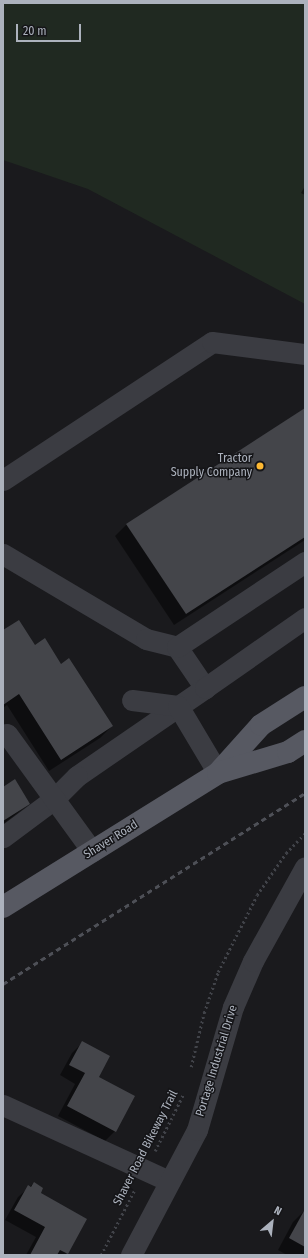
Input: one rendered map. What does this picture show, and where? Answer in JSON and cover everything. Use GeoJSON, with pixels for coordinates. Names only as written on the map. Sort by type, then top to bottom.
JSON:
{"type":"FeatureCollection","features":[{"type":"Feature","properties":{"kind":"main road","name":"Shaver Road"},"geometry":{"type":"LineString","coordinates":[[218,773],[261,725],[305,697]]}},
{"type":"Feature","properties":{"kind":"main road","name":"Shaver Road"},"geometry":{"type":"LineString","coordinates":[[3,907],[218,773],[288,752],[305,741]]}},
{"type":"Feature","properties":{"kind":"street"},"geometry":{"type":"LineString","coordinates":[[3,480],[212,342],[305,354]]}},
{"type":"Feature","properties":{"kind":"street"},"geometry":{"type":"LineString","coordinates":[[3,554],[146,638],[177,647],[205,688]]}},
{"type":"Feature","properties":{"kind":"street"},"geometry":{"type":"LineString","coordinates":[[177,647],[305,562]]}},
{"type":"Feature","properties":{"kind":"street"},"geometry":{"type":"LineString","coordinates":[[3,837],[54,799],[77,776],[305,618]]}},
{"type":"Feature","properties":{"kind":"street"},"geometry":{"type":"LineString","coordinates":[[132,700],[178,706]]}},
{"type":"Feature","properties":{"kind":"street"},"geometry":{"type":"LineString","coordinates":[[178,706],[218,773]]}},
{"type":"Feature","properties":{"kind":"street"},"geometry":{"type":"LineString","coordinates":[[3,736],[7,734],[92,851]]}},
{"type":"Feature","properties":{"kind":"street","name":"Portage Industrial Drive"},"geometry":{"type":"LineString","coordinates":[[131,1255],[196,1130],[233,1007],[253,961],[298,895],[305,867]]}},
{"type":"Feature","properties":{"kind":"street"},"geometry":{"type":"LineString","coordinates":[[3,1105],[169,1181]]}},
{"type":"Feature","properties":{"kind":"path"},"geometry":{"type":"LineString","coordinates":[[189,1075],[204,1013],[218,972],[257,895],[286,853],[305,833]]}},
{"type":"Feature","properties":{"kind":"path","name":"Shaver Road Bikeway Trail"},"geometry":{"type":"LineString","coordinates":[[101,1255],[186,1090]]}},
{"type":"Feature","properties":{"kind":"shaded area"},"geometry":{"type":"Polygon","coordinates":[[[3,3],[305,3],[305,304],[88,189],[3,160],[3,3]]]}},
{"type":"Feature","properties":{"kind":"building","name":"Tractor Supply Company"},"geometry":{"type":"Polygon","coordinates":[[[305,408],[305,537],[186,614],[126,524],[305,408]]]}},
{"type":"Feature","properties":{"kind":"building"},"geometry":{"type":"Polygon","coordinates":[[[19,620],[35,645],[45,638],[61,664],[69,658],[113,726],[61,760],[19,694],[3,705],[3,630],[19,620]]]}},
{"type":"Feature","properties":{"kind":"building"},"geometry":{"type":"Polygon","coordinates":[[[15,779],[30,804],[3,821],[3,787],[15,779]]]}},
{"type":"Feature","properties":{"kind":"building"},"geometry":{"type":"Polygon","coordinates":[[[82,1041],[110,1056],[99,1077],[135,1096],[116,1132],[67,1106],[85,1073],[69,1065],[82,1041]]]}},
{"type":"Feature","properties":{"kind":"building"},"geometry":{"type":"Polygon","coordinates":[[[34,1182],[43,1188],[41,1193],[87,1219],[68,1254],[60,1250],[57,1255],[30,1255],[45,1227],[14,1210],[28,1185],[31,1187],[34,1182]]]}},
{"type":"Feature","properties":{"kind":"building"},"geometry":{"type":"Polygon","coordinates":[[[305,1209],[305,1247],[289,1238],[305,1209]]]}},
{"type":"Feature","properties":{"kind":"railway"},"geometry":{"type":"LineString","coordinates":[[3,984],[305,793]]}},
{"type":"Feature","properties":{"kind":"place","name":"Tractor Supply Company"},"geometry":{"type":"Point","coordinates":[260,466]}}]}
